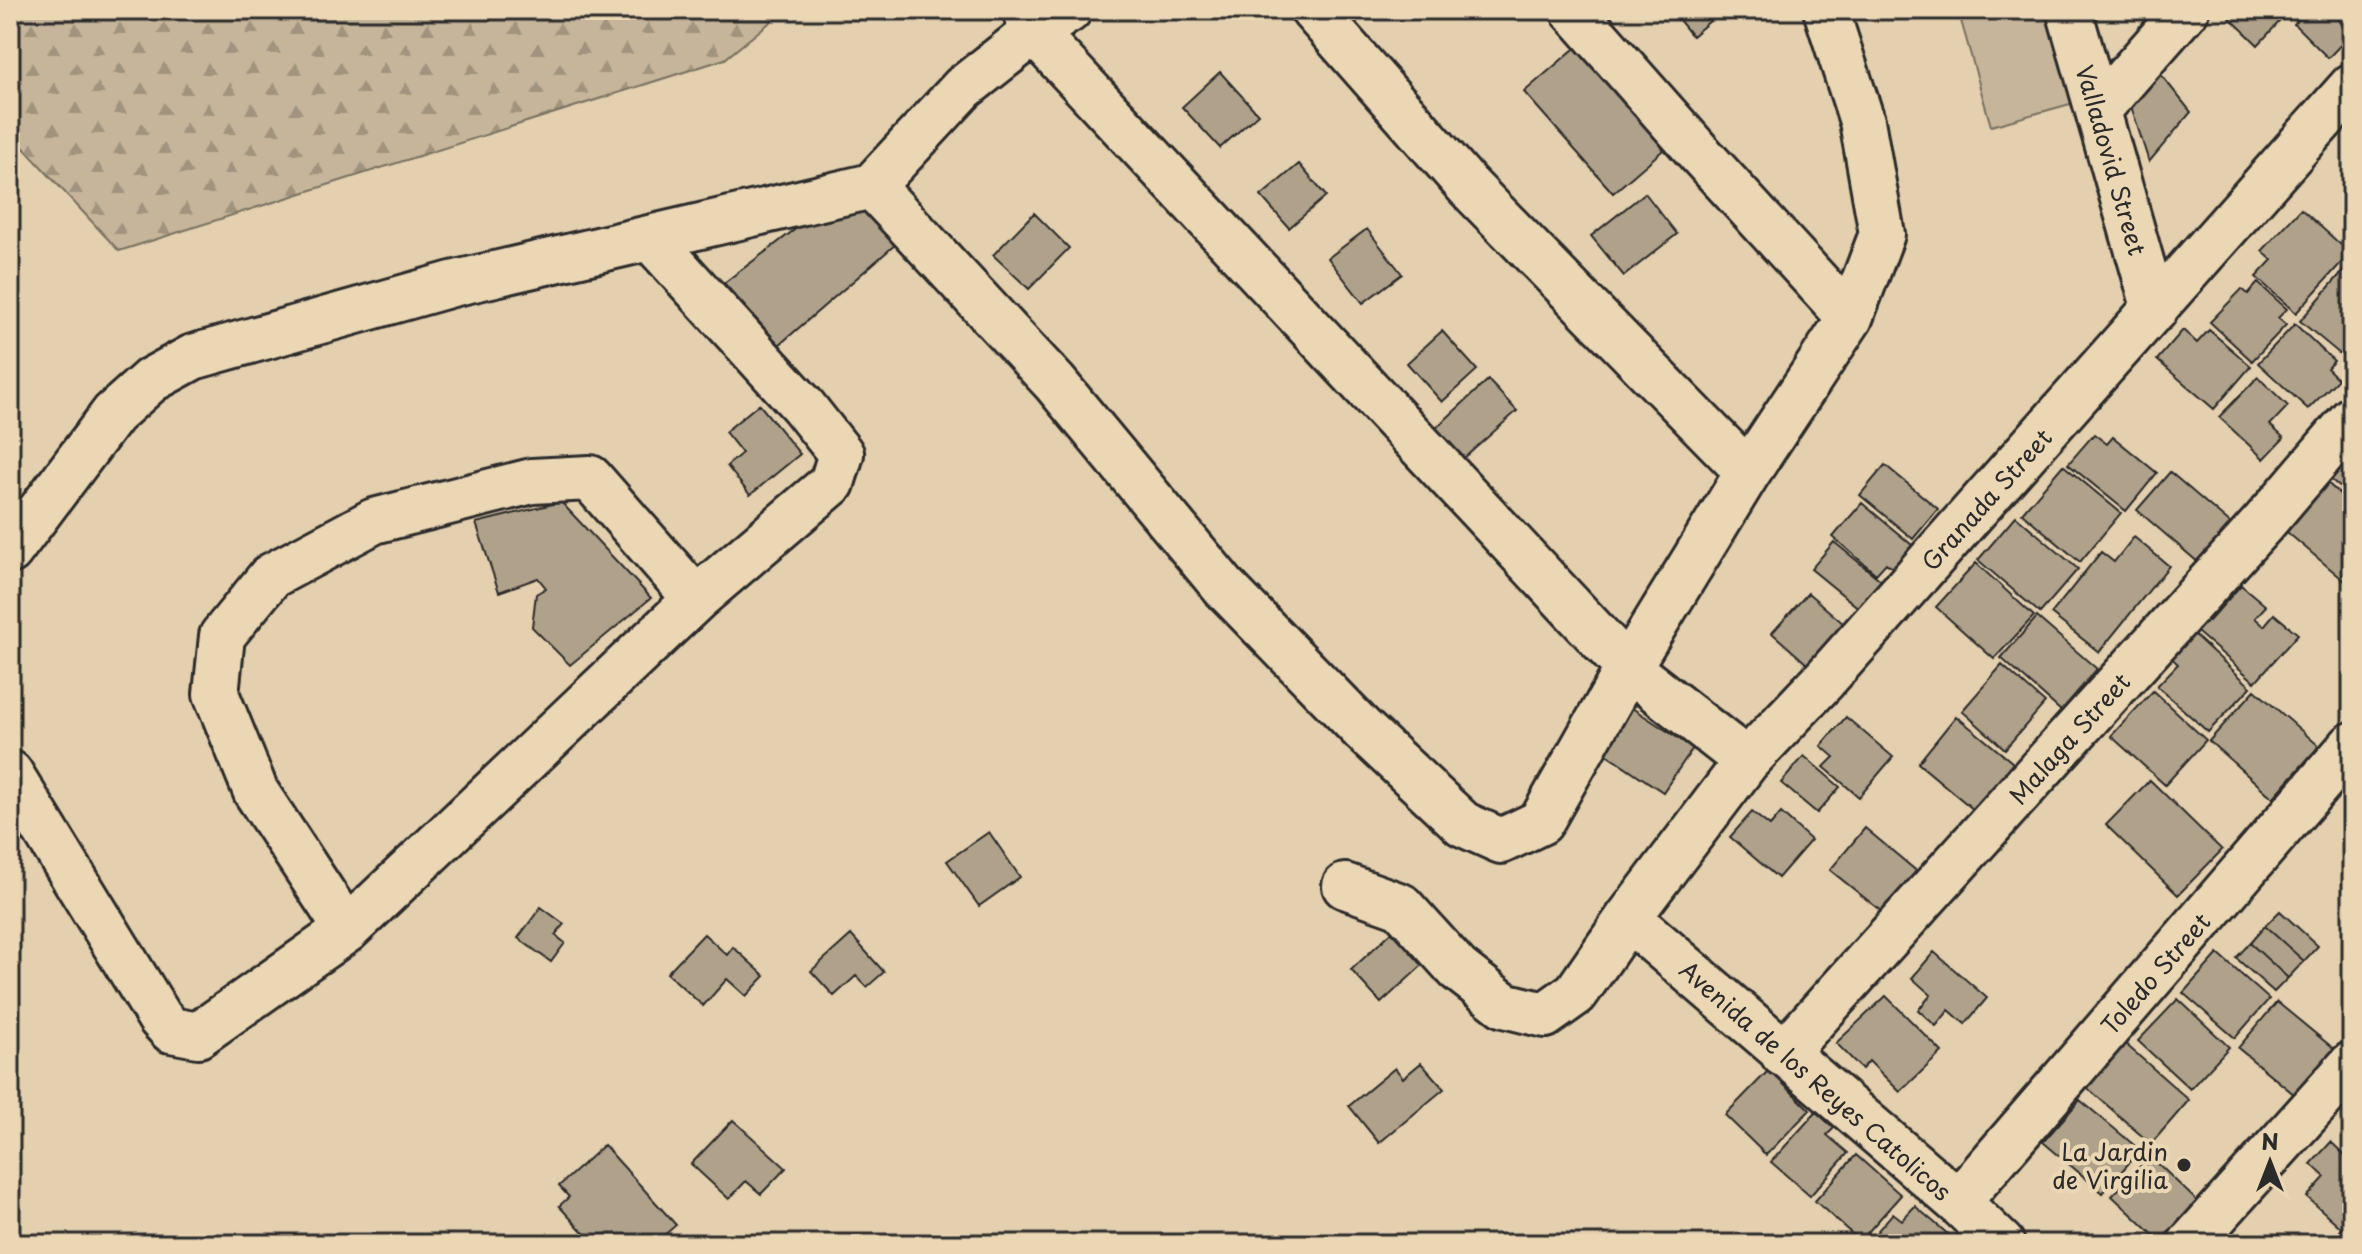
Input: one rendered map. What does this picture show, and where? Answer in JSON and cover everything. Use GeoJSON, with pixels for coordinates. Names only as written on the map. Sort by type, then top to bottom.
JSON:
{"type":"FeatureCollection","features":[{"type":"Feature","properties":{"kind":"street"},"geometry":{"type":"LineString","coordinates":[[1313,10],[1467,185],[1748,472]]}},
{"type":"Feature","properties":{"kind":"street"},"geometry":{"type":"LineString","coordinates":[[1573,10],[1850,318]]}},
{"type":"Feature","properties":{"kind":"street"},"geometry":{"type":"LineString","coordinates":[[872,186],[1055,383],[1223,586],[1362,729],[1463,824],[1501,841],[1541,822],[1628,668],[1748,472],[1850,318],[1882,234],[1862,121],[1826,10]]}},
{"type":"Feature","properties":{"kind":"street","name":"Valladovid Street"},"geometry":{"type":"LineString","coordinates":[[2069,10],[2155,310]]}},
{"type":"Feature","properties":{"kind":"street"},"geometry":{"type":"LineString","coordinates":[[2099,109],[2186,10]]}},
{"type":"Feature","properties":{"kind":"street"},"geometry":{"type":"LineString","coordinates":[[10,551],[113,414],[151,380],[193,357],[452,284],[872,186],[963,88],[1043,17],[1628,668],[1747,761]]}},
{"type":"Feature","properties":{"kind":"street","name":"Granada Street"},"geometry":{"type":"LineString","coordinates":[[1345,886],[1401,906],[1458,969],[1504,1005],[1545,1015],[1576,993],[1628,918],[1747,761],[1825,679],[2352,86]]}},
{"type":"Feature","properties":{"kind":"street"},"geometry":{"type":"LineString","coordinates":[[10,773],[160,1018],[171,1030],[198,1035],[347,930],[696,599],[832,483],[841,454],[803,406],[650,238]]}},
{"type":"Feature","properties":{"kind":"street","name":"Malaga Street"},"geometry":{"type":"LineString","coordinates":[[1783,1054],[2265,521],[2352,419]]}},
{"type":"Feature","properties":{"kind":"street"},"geometry":{"type":"LineString","coordinates":[[347,930],[256,792],[216,694],[222,636],[271,576],[374,521],[532,481],[590,478],[696,599]]}},
{"type":"Feature","properties":{"kind":"street","name":"Toledo Street"},"geometry":{"type":"LineString","coordinates":[[1958,1202],[2352,745]]}},
{"type":"Feature","properties":{"kind":"street","name":"Avenida de los Reyes Catolicos"},"geometry":{"type":"LineString","coordinates":[[1628,918],[1958,1202],[2002,1244]]}},
{"type":"Feature","properties":{"kind":"street"},"geometry":{"type":"LineString","coordinates":[[2190,1244],[2352,1064]]}},
{"type":"Feature","properties":{"kind":"green space"},"geometry":{"type":"Polygon","coordinates":[[[10,10],[785,10],[725,59],[119,251],[10,133],[10,10]]]}},
{"type":"Feature","properties":{"kind":"green space"},"geometry":{"type":"Polygon","coordinates":[[[1958,10],[2056,10],[2081,101],[1991,126],[1958,10]]]}},
{"type":"Feature","properties":{"kind":"building"},"geometry":{"type":"Polygon","coordinates":[[[1671,10],[1723,10],[1692,36],[1671,10]]]}},
{"type":"Feature","properties":{"kind":"building"},"geometry":{"type":"Polygon","coordinates":[[[2235,10],[2290,10],[2258,45],[2229,17],[2235,10]]]}},
{"type":"Feature","properties":{"kind":"building"},"geometry":{"type":"Polygon","coordinates":[[[2308,10],[2328,10],[2352,33],[2328,58],[2294,24],[2308,10]]]}},
{"type":"Feature","properties":{"kind":"building"},"geometry":{"type":"Polygon","coordinates":[[[1581,43],[1669,145],[1613,193],[1524,92],[1581,43]]]}},
{"type":"Feature","properties":{"kind":"building"},"geometry":{"type":"Polygon","coordinates":[[[2158,71],[2191,112],[2149,162],[2128,97],[2158,71]]]}},
{"type":"Feature","properties":{"kind":"building"},"geometry":{"type":"Polygon","coordinates":[[[1220,72],[1258,114],[1220,148],[1182,107],[1220,72]]]}},
{"type":"Feature","properties":{"kind":"building"},"geometry":{"type":"Polygon","coordinates":[[[1299,164],[1326,196],[1289,228],[1261,196],[1299,164]]]}},
{"type":"Feature","properties":{"kind":"building"},"geometry":{"type":"Polygon","coordinates":[[[1645,193],[1677,234],[1624,276],[1591,236],[1645,193]]]}},
{"type":"Feature","properties":{"kind":"building"},"geometry":{"type":"Polygon","coordinates":[[[863,209],[896,244],[779,345],[724,283],[801,225],[863,209]]]}},
{"type":"Feature","properties":{"kind":"building"},"geometry":{"type":"Polygon","coordinates":[[[2301,209],[2350,253],[2296,313],[2256,277],[2272,260],[2262,251],[2301,209]]]}},
{"type":"Feature","properties":{"kind":"building"},"geometry":{"type":"Polygon","coordinates":[[[1034,213],[1069,248],[1029,289],[993,255],[1034,213]]]}},
{"type":"Feature","properties":{"kind":"building"},"geometry":{"type":"Polygon","coordinates":[[[1367,229],[1402,274],[1363,303],[1328,258],[1367,229]]]}},
{"type":"Feature","properties":{"kind":"building"},"geometry":{"type":"Polygon","coordinates":[[[2343,271],[2352,279],[2352,364],[2300,321],[2343,271]]]}},
{"type":"Feature","properties":{"kind":"building"},"geometry":{"type":"Polygon","coordinates":[[[2258,283],[2287,309],[2278,318],[2286,325],[2252,361],[2210,322],[2242,289],[2248,294],[2258,283]]]}},
{"type":"Feature","properties":{"kind":"building"},"geometry":{"type":"Polygon","coordinates":[[[2295,324],[2334,361],[2327,368],[2338,379],[2308,409],[2258,363],[2295,324]]]}},
{"type":"Feature","properties":{"kind":"building"},"geometry":{"type":"Polygon","coordinates":[[[2183,330],[2197,343],[2209,330],[2251,366],[2214,409],[2157,360],[2183,330]]]}},
{"type":"Feature","properties":{"kind":"building"},"geometry":{"type":"Polygon","coordinates":[[[1442,331],[1477,370],[1442,402],[1407,363],[1442,331]]]}},
{"type":"Feature","properties":{"kind":"building"},"geometry":{"type":"Polygon","coordinates":[[[2258,377],[2288,406],[2270,425],[2284,438],[2264,459],[2219,417],[2258,377]]]}},
{"type":"Feature","properties":{"kind":"building"},"geometry":{"type":"Polygon","coordinates":[[[1488,380],[1517,411],[1463,459],[1435,429],[1488,380]]]}},
{"type":"Feature","properties":{"kind":"building"},"geometry":{"type":"Polygon","coordinates":[[[759,404],[800,454],[750,495],[727,466],[742,453],[725,432],[759,404]]]}},
{"type":"Feature","properties":{"kind":"building"},"geometry":{"type":"Polygon","coordinates":[[[2094,434],[2107,444],[2113,437],[2157,473],[2126,511],[2068,464],[2094,434]]]}},
{"type":"Feature","properties":{"kind":"building"},"geometry":{"type":"Polygon","coordinates":[[[2341,460],[2348,467],[2352,463],[2352,498],[2327,476],[2341,460]]]}},
{"type":"Feature","properties":{"kind":"building"},"geometry":{"type":"Polygon","coordinates":[[[1885,465],[1938,509],[1913,539],[1860,495],[1885,465]]]}},
{"type":"Feature","properties":{"kind":"building"},"geometry":{"type":"Polygon","coordinates":[[[2063,465],[2121,513],[2080,562],[2022,513],[2063,465]]]}},
{"type":"Feature","properties":{"kind":"building"},"geometry":{"type":"Polygon","coordinates":[[[2170,472],[2232,525],[2199,563],[2137,510],[2170,472]]]}},
{"type":"Feature","properties":{"kind":"building"},"geometry":{"type":"Polygon","coordinates":[[[2323,479],[2352,505],[2352,578],[2347,583],[2281,527],[2323,479]]]}},
{"type":"Feature","properties":{"kind":"building"},"geometry":{"type":"Polygon","coordinates":[[[561,502],[651,598],[570,665],[532,627],[536,594],[546,588],[538,578],[499,592],[476,523],[561,502]]]}},
{"type":"Feature","properties":{"kind":"building"},"geometry":{"type":"Polygon","coordinates":[[[1862,503],[1913,546],[1894,569],[1886,563],[1876,574],[1833,537],[1862,503]]]}},
{"type":"Feature","properties":{"kind":"building"},"geometry":{"type":"Polygon","coordinates":[[[2016,516],[2078,569],[2040,613],[1978,560],[2016,516]]]}},
{"type":"Feature","properties":{"kind":"building"},"geometry":{"type":"Polygon","coordinates":[[[2134,537],[2169,566],[2099,652],[2051,614],[2101,552],[2114,562],[2134,537]]]}},
{"type":"Feature","properties":{"kind":"building"},"geometry":{"type":"Polygon","coordinates":[[[1834,542],[1883,582],[1860,609],[1811,569],[1834,542]]]}},
{"type":"Feature","properties":{"kind":"building"},"geometry":{"type":"Polygon","coordinates":[[[1976,563],[2034,616],[1994,659],[1936,607],[1976,563]]]}},
{"type":"Feature","properties":{"kind":"building"},"geometry":{"type":"Polygon","coordinates":[[[2241,585],[2266,606],[2255,618],[2264,626],[2274,614],[2298,634],[2255,682],[2190,626],[2201,614],[2209,621],[2241,585]]]}},
{"type":"Feature","properties":{"kind":"building"},"geometry":{"type":"Polygon","coordinates":[[[1808,593],[1844,624],[1807,664],[1772,633],[1808,593]]]}},
{"type":"Feature","properties":{"kind":"building"},"geometry":{"type":"Polygon","coordinates":[[[2037,617],[2097,669],[2061,711],[2001,658],[2037,617]]]}},
{"type":"Feature","properties":{"kind":"building"},"geometry":{"type":"Polygon","coordinates":[[[2188,629],[2251,687],[2208,732],[2157,686],[2178,664],[2166,653],[2188,629]]]}},
{"type":"Feature","properties":{"kind":"building"},"geometry":{"type":"Polygon","coordinates":[[[2002,665],[2045,703],[2005,749],[1962,711],[2002,665]]]}},
{"type":"Feature","properties":{"kind":"building"},"geometry":{"type":"Polygon","coordinates":[[[2255,690],[2319,746],[2273,798],[2209,741],[2255,690]]]}},
{"type":"Feature","properties":{"kind":"building"},"geometry":{"type":"Polygon","coordinates":[[[2153,691],[2206,740],[2165,785],[2111,736],[2153,691]]]}},
{"type":"Feature","properties":{"kind":"building"},"geometry":{"type":"Polygon","coordinates":[[[1629,706],[1693,748],[1663,792],[1599,749],[1629,706]]]}},
{"type":"Feature","properties":{"kind":"building"},"geometry":{"type":"Polygon","coordinates":[[[1956,716],[2013,763],[1974,810],[1918,763],[1956,716]]]}},
{"type":"Feature","properties":{"kind":"building"},"geometry":{"type":"Polygon","coordinates":[[[1846,717],[1893,757],[1859,797],[1824,767],[1834,757],[1821,746],[1846,717]]]}},
{"type":"Feature","properties":{"kind":"building"},"geometry":{"type":"Polygon","coordinates":[[[1804,756],[1840,787],[1817,813],[1781,783],[1804,756]]]}},
{"type":"Feature","properties":{"kind":"building"},"geometry":{"type":"Polygon","coordinates":[[[2150,780],[2222,850],[2178,895],[2106,825],[2150,780]]]}},
{"type":"Feature","properties":{"kind":"building"},"geometry":{"type":"Polygon","coordinates":[[[1752,812],[1770,826],[1781,813],[1811,840],[1778,878],[1730,837],[1752,812]]]}},
{"type":"Feature","properties":{"kind":"building"},"geometry":{"type":"Polygon","coordinates":[[[1865,828],[1920,874],[1886,915],[1830,870],[1865,828]]]}},
{"type":"Feature","properties":{"kind":"building"},"geometry":{"type":"Polygon","coordinates":[[[989,832],[1020,877],[979,906],[947,861],[989,832]]]}},
{"type":"Feature","properties":{"kind":"building"},"geometry":{"type":"Polygon","coordinates":[[[541,907],[564,924],[555,935],[565,943],[551,962],[518,938],[541,907]]]}},
{"type":"Feature","properties":{"kind":"building"},"geometry":{"type":"Polygon","coordinates":[[[2280,911],[2318,946],[2304,961],[2265,926],[2280,911]]]}},
{"type":"Feature","properties":{"kind":"building"},"geometry":{"type":"Polygon","coordinates":[[[2265,926],[2304,961],[2288,978],[2250,943],[2265,926]]]}},
{"type":"Feature","properties":{"kind":"building"},"geometry":{"type":"Polygon","coordinates":[[[1396,928],[1427,961],[1381,1003],[1351,970],[1396,928]]]}},
{"type":"Feature","properties":{"kind":"building"},"geometry":{"type":"Polygon","coordinates":[[[704,934],[727,955],[733,947],[765,976],[746,996],[727,979],[703,1006],[667,973],[704,934]]]}},
{"type":"Feature","properties":{"kind":"building"},"geometry":{"type":"Polygon","coordinates":[[[851,935],[884,972],[867,987],[856,976],[834,996],[811,971],[851,935]]]}},
{"type":"Feature","properties":{"kind":"building"},"geometry":{"type":"Polygon","coordinates":[[[2250,943],[2288,978],[2274,992],[2236,958],[2250,943]]]}},
{"type":"Feature","properties":{"kind":"building"},"geometry":{"type":"Polygon","coordinates":[[[1934,952],[1987,998],[1965,1024],[1949,1010],[1936,1026],[1918,1010],[1931,995],[1912,978],[1934,952]]]}},
{"type":"Feature","properties":{"kind":"building"},"geometry":{"type":"Polygon","coordinates":[[[2218,954],[2269,999],[2235,1038],[2183,993],[2218,954]]]}},
{"type":"Feature","properties":{"kind":"building"},"geometry":{"type":"Polygon","coordinates":[[[1886,996],[1942,1052],[1900,1092],[1869,1061],[1862,1069],[1836,1043],[1886,996]]]}},
{"type":"Feature","properties":{"kind":"building"},"geometry":{"type":"Polygon","coordinates":[[[2178,999],[2229,1047],[2190,1089],[2138,1041],[2178,999]]]}},
{"type":"Feature","properties":{"kind":"building"},"geometry":{"type":"Polygon","coordinates":[[[2277,1002],[2334,1049],[2295,1095],[2238,1048],[2277,1002]]]}},
{"type":"Feature","properties":{"kind":"building"},"geometry":{"type":"Polygon","coordinates":[[[2122,1041],[2189,1100],[2151,1144],[2083,1084],[2122,1041]]]}},
{"type":"Feature","properties":{"kind":"building"},"geometry":{"type":"Polygon","coordinates":[[[1421,1063],[1444,1089],[1379,1143],[1349,1106],[1395,1068],[1403,1078],[1421,1063]]]}},
{"type":"Feature","properties":{"kind":"building"},"geometry":{"type":"Polygon","coordinates":[[[1769,1070],[1810,1110],[1766,1155],[1725,1115],[1769,1070]]]}},
{"type":"Feature","properties":{"kind":"building"},"geometry":{"type":"Polygon","coordinates":[[[2080,1100],[2140,1150],[2103,1193],[2043,1142],[2080,1100]]]}},
{"type":"Feature","properties":{"kind":"building"},"geometry":{"type":"Polygon","coordinates":[[[1816,1112],[1834,1128],[1827,1135],[1848,1153],[1810,1196],[1771,1162],[1816,1112]]]}},
{"type":"Feature","properties":{"kind":"building"},"geometry":{"type":"Polygon","coordinates":[[[733,1120],[786,1168],[761,1194],[746,1181],[729,1199],[691,1164],[733,1120]]]}},
{"type":"Feature","properties":{"kind":"building"},"geometry":{"type":"Polygon","coordinates":[[[2331,1142],[2352,1162],[2352,1225],[2346,1232],[2307,1197],[2325,1177],[2311,1164],[2331,1142]]]}},
{"type":"Feature","properties":{"kind":"building"},"geometry":{"type":"Polygon","coordinates":[[[604,1145],[676,1225],[654,1244],[610,1244],[602,1236],[594,1244],[559,1206],[569,1197],[559,1186],[604,1145]]]}},
{"type":"Feature","properties":{"kind":"building"},"geometry":{"type":"Polygon","coordinates":[[[1856,1155],[1901,1195],[1860,1241],[1815,1201],[1856,1155]]]}},
{"type":"Feature","properties":{"kind":"building"},"geometry":{"type":"Polygon","coordinates":[[[2150,1156],[2198,1202],[2160,1241],[2112,1196],[2150,1156]]]}},
{"type":"Feature","properties":{"kind":"building"},"geometry":{"type":"Polygon","coordinates":[[[1915,1206],[1956,1241],[1953,1244],[1866,1244],[1893,1213],[1902,1220],[1915,1206]]]}},
{"type":"Feature","properties":{"kind":"building"},"geometry":{"type":"Polygon","coordinates":[[[2342,1229],[2352,1239],[2352,1244],[2329,1244],[2342,1229]]]}},
{"type":"Feature","properties":{"kind":"place","name":"La Jardin de Virgilia"},"geometry":{"type":"Point","coordinates":[2184,1165]}}]}
